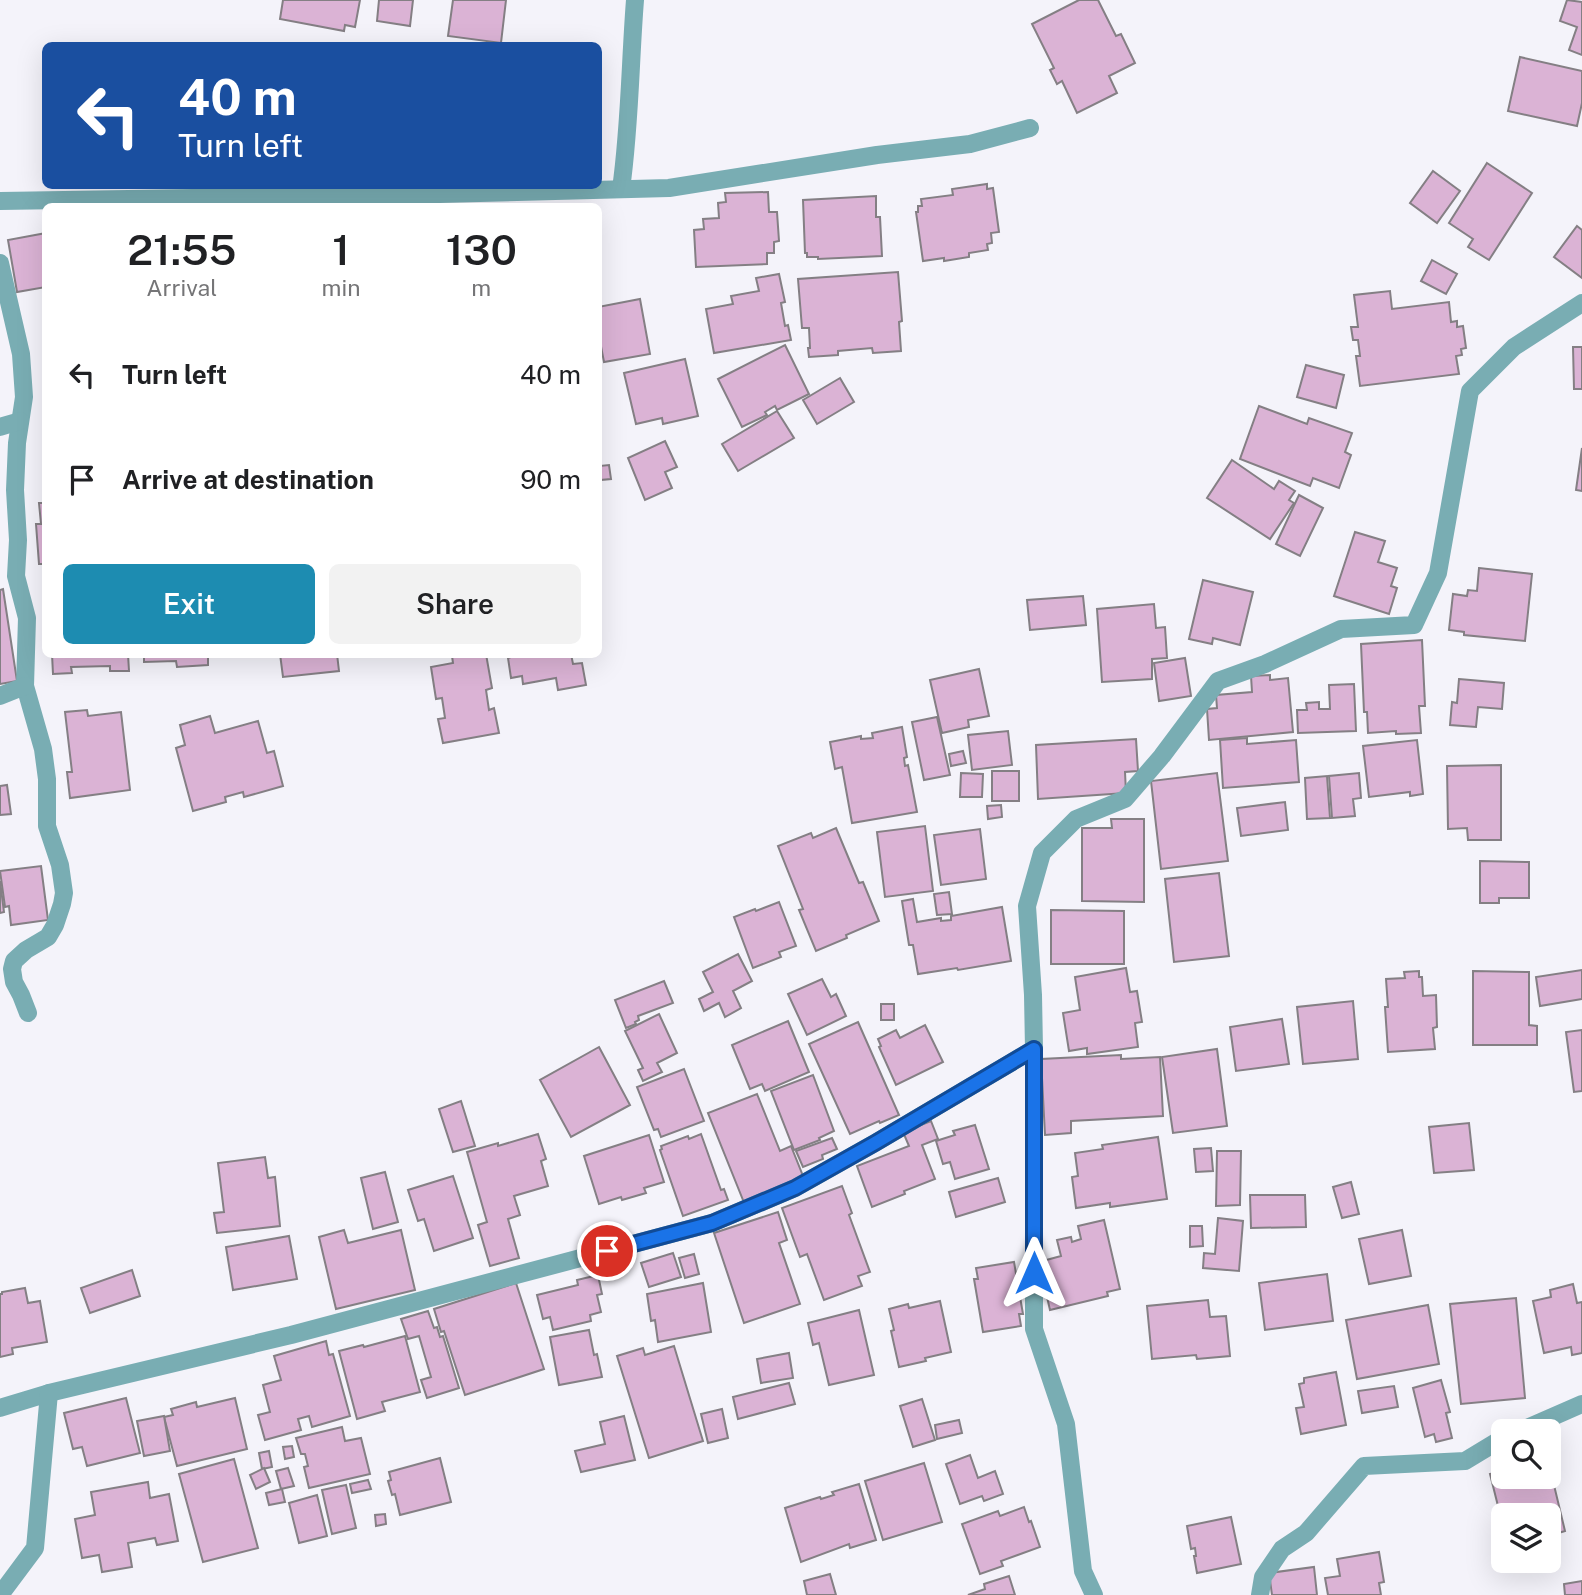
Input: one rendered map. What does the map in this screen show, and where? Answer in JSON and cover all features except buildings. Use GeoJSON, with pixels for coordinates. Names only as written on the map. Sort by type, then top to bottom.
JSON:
{"type":"FeatureCollection","features":[{"type":"Feature","properties":{"kind":"street"},"geometry":{"type":"LineString","coordinates":[[621,189],[629,119],[635,0]]}},
{"type":"Feature","properties":{"kind":"street"},"geometry":{"type":"LineString","coordinates":[[0,201],[669,188],[877,155],[970,144],[1030,128]]}},
{"type":"Feature","properties":{"kind":"street"},"geometry":{"type":"LineString","coordinates":[[0,262],[21,354],[23,397],[15,490],[18,540],[16,576],[27,618],[25,686],[43,749],[47,779],[47,826],[60,864],[64,893],[59,914],[48,937],[26,950],[15,961],[12,970],[14,982],[28,1013]]}},
{"type":"Feature","properties":{"kind":"street"},"geometry":{"type":"LineString","coordinates":[[1094,1595],[1083,1571],[1066,1424],[1034,1329],[1034,1049],[1027,906],[1042,853],[1076,820],[1125,799],[1162,756],[1218,681],[1265,664],[1341,629],[1414,625],[1438,573],[1470,391],[1514,347],[1582,303]]}},
{"type":"Feature","properties":{"kind":"street"},"geometry":{"type":"LineString","coordinates":[[0,427],[20,421]]}},
{"type":"Feature","properties":{"kind":"street"},"geometry":{"type":"LineString","coordinates":[[0,696],[25,686]]}},
{"type":"Feature","properties":{"kind":"street"},"geometry":{"type":"LineString","coordinates":[[0,1408],[291,1335],[712,1223],[795,1188],[1034,1049]]}},
{"type":"Feature","properties":{"kind":"street"},"geometry":{"type":"LineString","coordinates":[[0,1595],[35,1548],[49,1394]]}},
{"type":"Feature","properties":{"kind":"street"},"geometry":{"type":"LineString","coordinates":[[1549,1419],[1582,1405]]}},
{"type":"Feature","properties":{"kind":"street"},"geometry":{"type":"LineString","coordinates":[[1260,1595],[1262,1577],[1282,1549],[1306,1533],[1364,1466],[1465,1461],[1491,1445]]}},
{"type":"Feature","properties":{"kind":"route"},"geometry":{"type":"LineString","coordinates":[[607,1251],[712,1223],[795,1188],[1034,1049],[1034,1273]]}}]}
